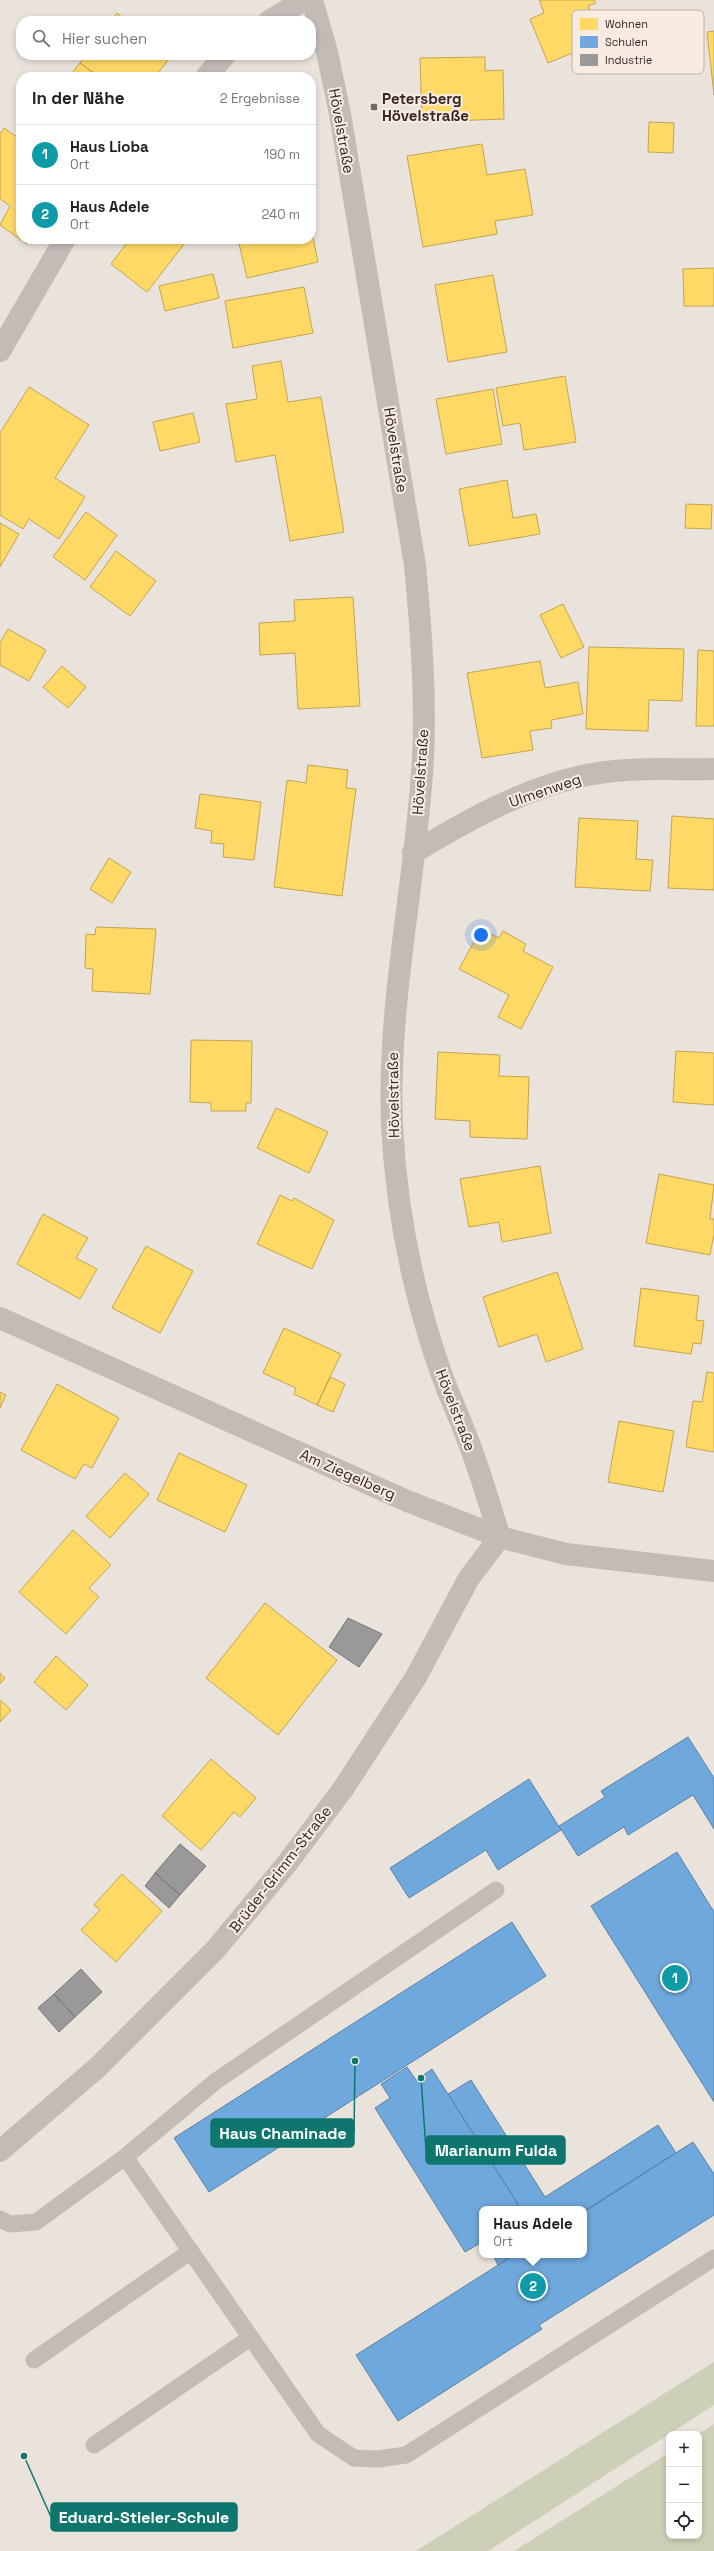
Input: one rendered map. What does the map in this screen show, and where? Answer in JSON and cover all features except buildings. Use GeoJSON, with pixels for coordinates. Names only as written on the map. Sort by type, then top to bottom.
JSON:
{"type":"FeatureCollection","features":[{"type":"Feature","properties":{"kind":"street"},"geometry":{"type":"LineString","coordinates":[[277,16],[304,0]]}},
{"type":"Feature","properties":{"kind":"street","name":"Hövelstraße"},"geometry":{"type":"LineString","coordinates":[[312,0],[328,52],[340,114],[415,566],[421,630],[424,695],[423,760],[392,1048],[392,1126],[401,1213],[416,1290],[438,1364],[468,1439],[500,1537]]}},
{"type":"Feature","properties":{"kind":"street"},"geometry":{"type":"LineString","coordinates":[[210,72],[221,60]]}},
{"type":"Feature","properties":{"kind":"street"},"geometry":{"type":"LineString","coordinates":[[0,351],[62,244]]}},
{"type":"Feature","properties":{"kind":"street","name":"Ulmenweg"},"geometry":{"type":"LineString","coordinates":[[413,853],[490,811],[564,780],[599,773],[620,771],[714,769]]}},
{"type":"Feature","properties":{"kind":"street","name":"Am Ziegelberg"},"geometry":{"type":"LineString","coordinates":[[0,1318],[407,1501],[500,1537],[566,1554],[714,1571]]}},
{"type":"Feature","properties":{"kind":"street","name":"Brüder-Grimm-Straße"},"geometry":{"type":"LineString","coordinates":[[0,2151],[98,2067],[215,1950],[285,1866],[343,1789],[412,1684],[469,1578],[500,1537]]}},
{"type":"Feature","properties":{"kind":"lane"},"geometry":{"type":"LineString","coordinates":[[0,2219],[10,2224],[36,2222],[125,2157],[216,2081],[496,1890]]}},
{"type":"Feature","properties":{"kind":"lane"},"geometry":{"type":"LineString","coordinates":[[125,2157],[318,2434],[354,2458],[378,2459],[406,2455],[714,2258]]}},
{"type":"Feature","properties":{"kind":"lane"},"geometry":{"type":"LineString","coordinates":[[34,2360],[191,2252]]}},
{"type":"Feature","properties":{"kind":"lane"},"geometry":{"type":"LineString","coordinates":[[94,2445],[250,2338]]}},
{"type":"Feature","properties":{"kind":"green space"},"geometry":{"type":"Polygon","coordinates":[[[714,2362],[714,2405],[674,2431],[666,2431],[666,2436],[488,2551],[416,2551],[714,2362]]]}},
{"type":"Feature","properties":{"kind":"green space"},"geometry":{"type":"Polygon","coordinates":[[[714,2424],[714,2551],[514,2551],[666,2455],[666,2539],[702,2539],[702,2432],[714,2424]]]}},
{"type":"Feature","properties":{"kind":"place","name":"Petersberg Hövelstraße"},"geometry":{"type":"Point","coordinates":[374,107]}},
{"type":"Feature","properties":{"kind":"place","name":"Haus Lioba"},"geometry":{"type":"Point","coordinates":[675,1978]}},
{"type":"Feature","properties":{"kind":"place","name":"Haus Chaminade"},"geometry":{"type":"Point","coordinates":[355,2061]}},
{"type":"Feature","properties":{"kind":"place","name":"Marianum Fulda"},"geometry":{"type":"Point","coordinates":[421,2078]}},
{"type":"Feature","properties":{"kind":"place","name":"Haus Adele"},"geometry":{"type":"Point","coordinates":[533,2286]}},
{"type":"Feature","properties":{"kind":"place","name":"Eduard-Stieler-Schule"},"geometry":{"type":"Point","coordinates":[24,2456]}}]}
